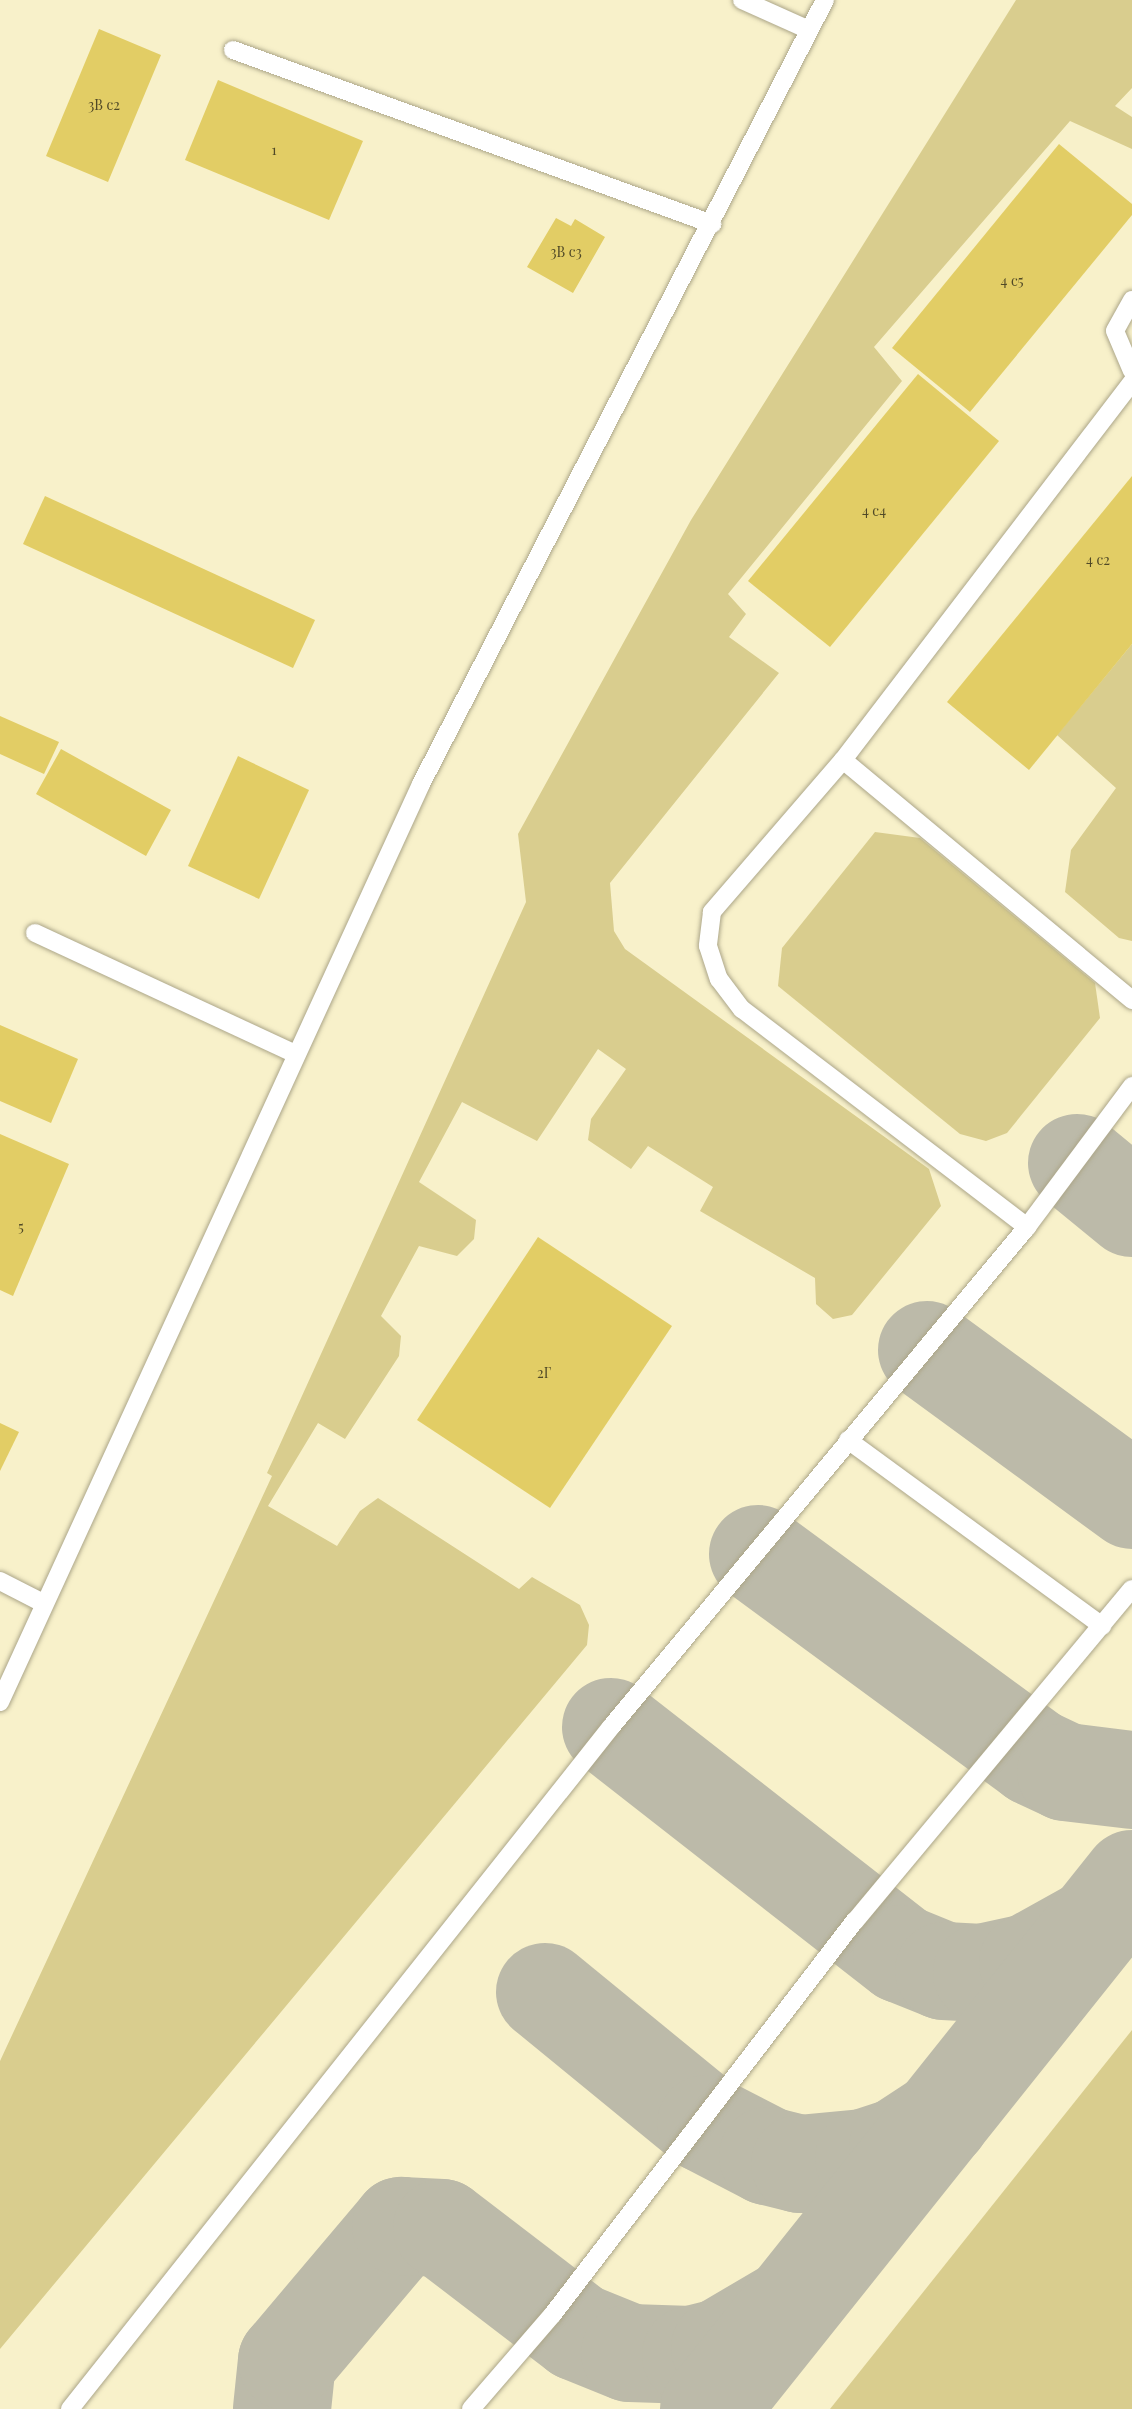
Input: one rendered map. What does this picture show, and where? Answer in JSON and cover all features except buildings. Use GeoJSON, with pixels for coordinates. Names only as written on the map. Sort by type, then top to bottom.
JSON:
{"type":"FeatureCollection","features":[{"type":"Feature","properties":{"kind":"lane"},"geometry":{"type":"LineString","coordinates":[[743,0],[809,30]]}},
{"type":"Feature","properties":{"kind":"lane"},"geometry":{"type":"LineString","coordinates":[[0,1702],[43,1603],[421,784],[712,224],[825,0]]}},
{"type":"Feature","properties":{"kind":"lane"},"geometry":{"type":"LineString","coordinates":[[233,50],[712,224]]}},
{"type":"Feature","properties":{"kind":"lane"},"geometry":{"type":"LineString","coordinates":[[1132,300],[1115,331],[1132,371]]}},
{"type":"Feature","properties":{"kind":"lane"},"geometry":{"type":"LineString","coordinates":[[1027,1227],[742,1009],[719,979],[708,946],[712,912],[843,760],[1132,382]]}},
{"type":"Feature","properties":{"kind":"lane"},"geometry":{"type":"LineString","coordinates":[[843,760],[1132,1000]]}},
{"type":"Feature","properties":{"kind":"lane"},"geometry":{"type":"LineString","coordinates":[[35,933],[296,1054]]}},
{"type":"Feature","properties":{"kind":"lane"},"geometry":{"type":"LineString","coordinates":[[70,2409],[611,1727],[1027,1227],[1132,1086]]}},
{"type":"Feature","properties":{"kind":"lane"},"geometry":{"type":"LineString","coordinates":[[848,1440],[1102,1626]]}},
{"type":"Feature","properties":{"kind":"lane"},"geometry":{"type":"LineString","coordinates":[[0,1581],[43,1603]]}},
{"type":"Feature","properties":{"kind":"lane"},"geometry":{"type":"LineString","coordinates":[[471,2409],[553,2314],[855,1921],[1132,1589]]}},
{"type":"Feature","properties":{"kind":"shaded area"},"geometry":{"type":"Polygon","coordinates":[[[0,0],[1132,0],[1132,2409],[0,2409],[0,0]]]}},
{"type":"Feature","properties":{"kind":"shaded area"},"geometry":{"type":"Polygon","coordinates":[[[1016,0],[1132,0],[1132,88],[1115,106],[1132,117],[1132,149],[1070,121],[874,347],[902,381],[728,594],[746,614],[729,637],[779,673],[610,883],[614,931],[625,949],[929,1169],[941,1206],[852,1315],[833,1319],[816,1304],[815,1278],[700,1211],[713,1187],[648,1146],[631,1169],[588,1140],[591,1119],[626,1069],[598,1049],[537,1141],[462,1102],[419,1182],[476,1220],[474,1239],[457,1256],[419,1246],[381,1316],[401,1336],[399,1356],[345,1439],[318,1423],[268,1506],[337,1546],[360,1511],[378,1498],[519,1589],[532,1577],[580,1605],[589,1625],[587,1645],[0,2349],[0,2061],[272,1476],[267,1473],[526,902],[518,834],[691,520],[1016,0]]]}},
{"type":"Feature","properties":{"kind":"shaded area"},"geometry":{"type":"Polygon","coordinates":[[[1132,644],[1132,941],[1119,938],[1065,892],[1071,850],[1116,788],[1057,735],[1132,644]]]}},
{"type":"Feature","properties":{"kind":"shaded area"},"geometry":{"type":"Polygon","coordinates":[[[875,832],[920,838],[1095,983],[1100,1018],[1007,1133],[986,1141],[960,1134],[778,986],[782,948],[875,832]]]}},
{"type":"Feature","properties":{"kind":"shaded area"},"geometry":{"type":"Polygon","coordinates":[[[1132,2030],[1132,2409],[830,2409],[1132,2030]]]}},
{"type":"Feature","properties":{"kind":"taxiway"},"geometry":{"type":"LineString","coordinates":[[1077,1163],[1132,1208]]}},
{"type":"Feature","properties":{"kind":"taxiway"},"geometry":{"type":"LineString","coordinates":[[927,1350],[1132,1500]]}},
{"type":"Feature","properties":{"kind":"taxiway"},"geometry":{"type":"LineString","coordinates":[[758,1554],[1034,1757],[1066,1772],[1132,1780]]}},
{"type":"Feature","properties":{"kind":"taxiway"},"geometry":{"type":"LineString","coordinates":[[611,1727],[902,1954],[944,1971],[982,1973],[1028,1963],[1093,1927]]}},
{"type":"Feature","properties":{"kind":"taxiway"},"geometry":{"type":"LineString","coordinates":[[709,2409],[1132,1879]]}},
{"type":"Feature","properties":{"kind":"taxiway"},"geometry":{"type":"LineString","coordinates":[[545,1992],[706,2124],[768,2156],[800,2164],[864,2158],[898,2147],[941,2119]]}},
{"type":"Feature","properties":{"kind":"taxiway"},"geometry":{"type":"LineString","coordinates":[[282,2409],[287,2361],[401,2226],[442,2228],[578,2332],[630,2353],[691,2355],[720,2348],[788,2308]]}}]}
